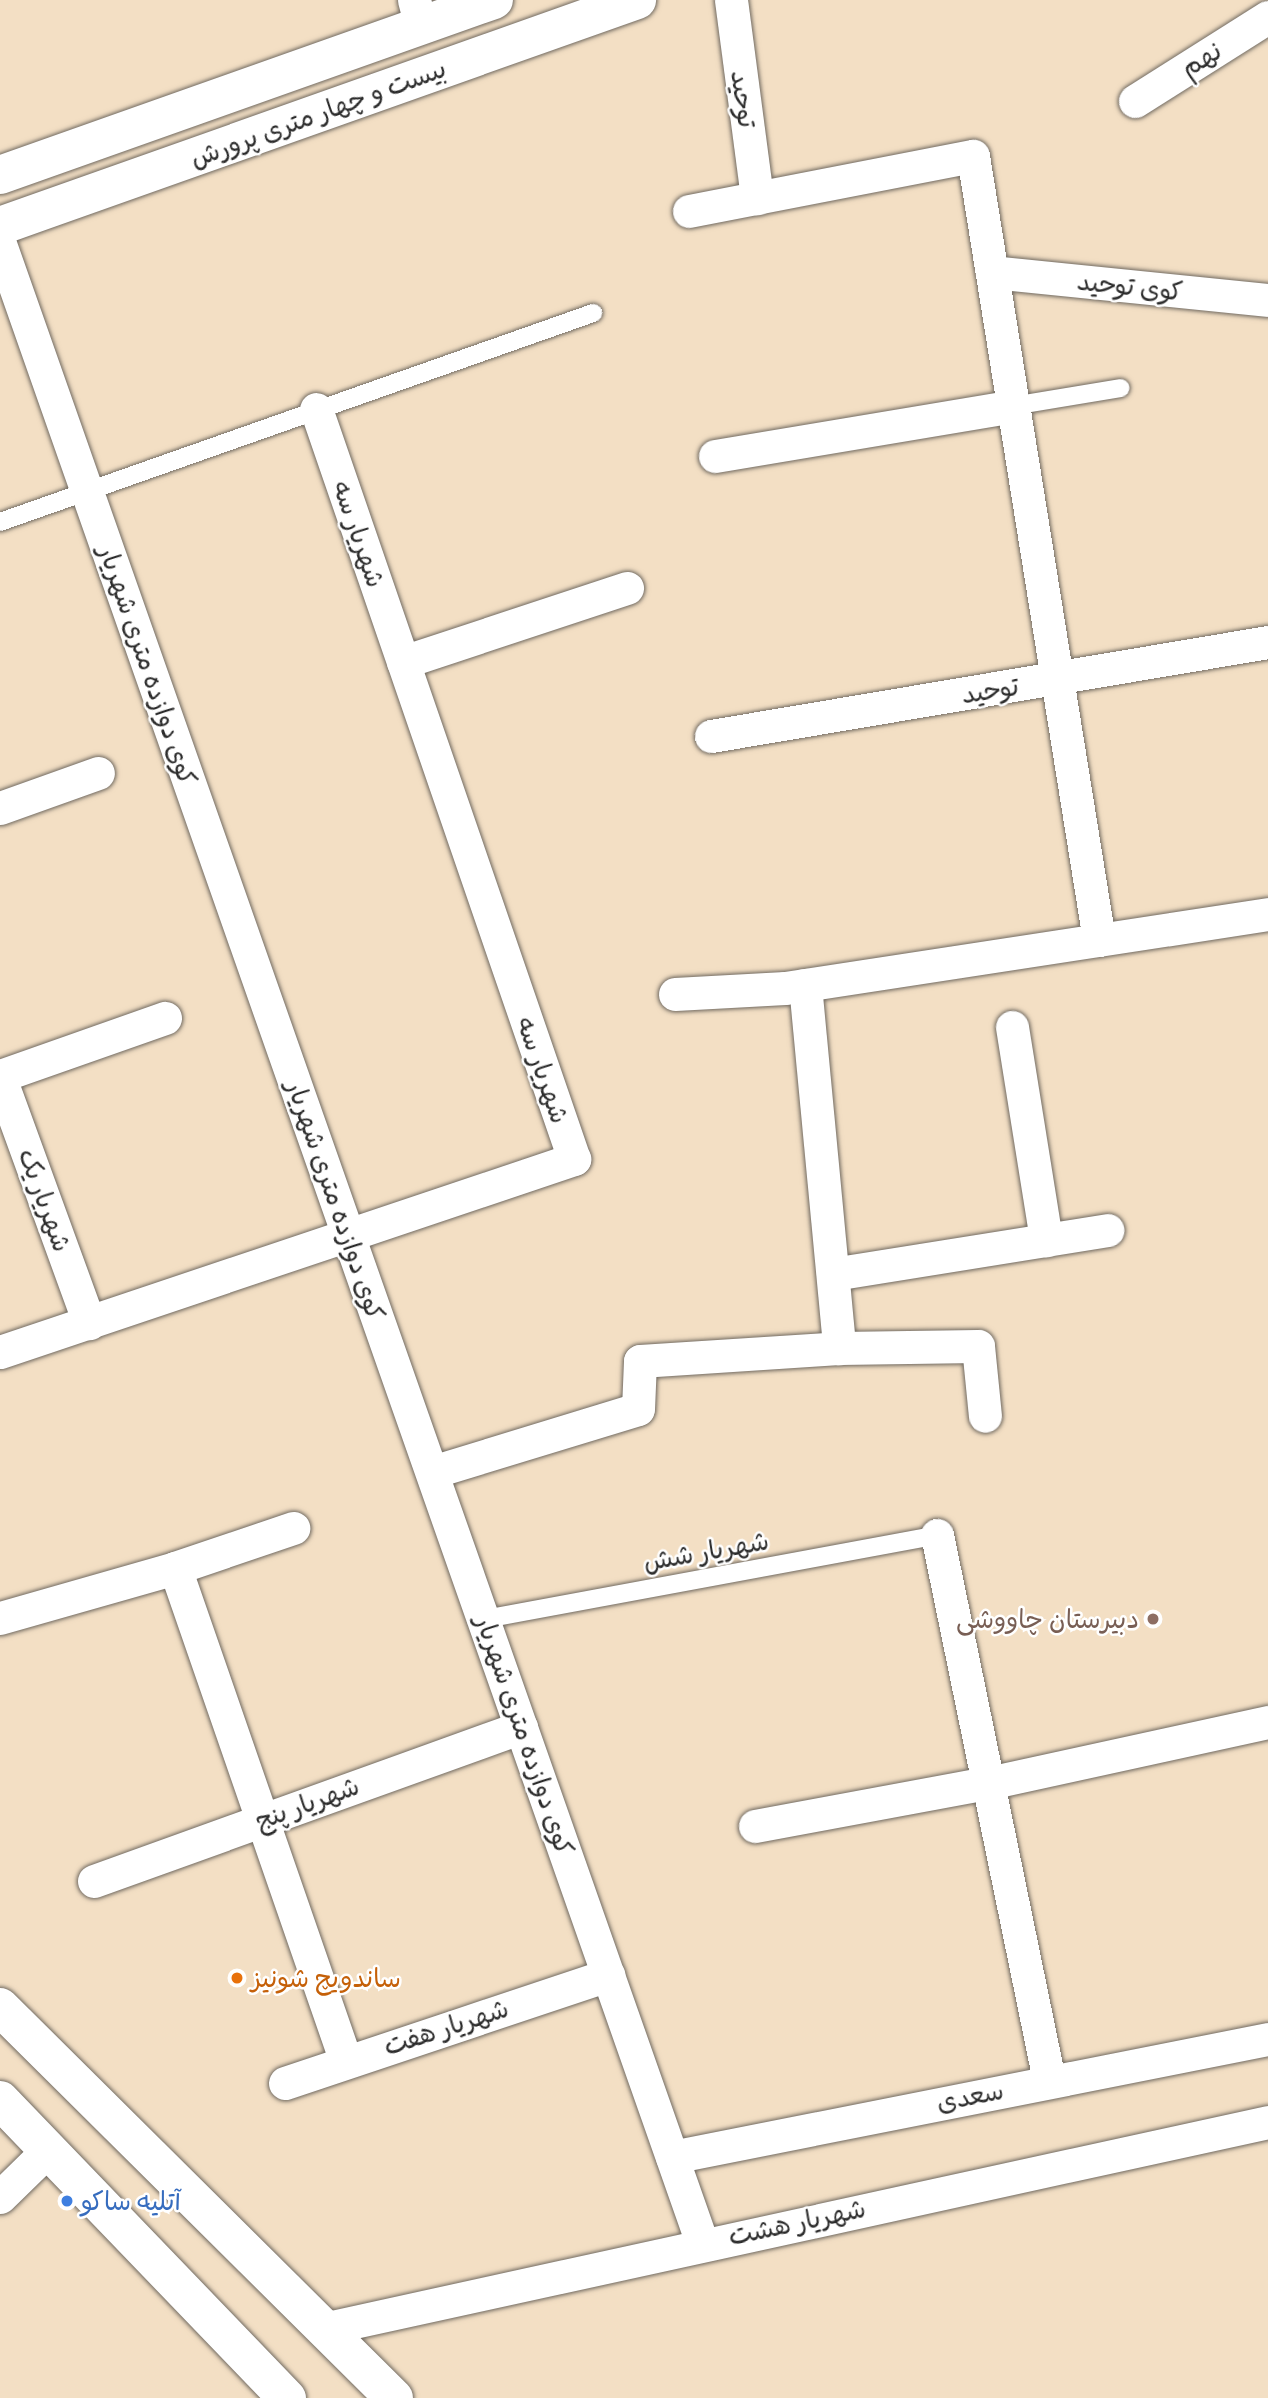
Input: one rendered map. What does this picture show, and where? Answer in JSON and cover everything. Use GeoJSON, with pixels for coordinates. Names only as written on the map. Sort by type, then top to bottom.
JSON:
{"type":"FeatureCollection","features":[{"type":"Feature","properties":{"kind":"street","name":"بیست و چهار متری پرورش"},"geometry":{"type":"LineString","coordinates":[[0,175],[418,13],[494,0]]}},
{"type":"Feature","properties":{"kind":"street","name":"بیست و چهار متری پرورش"},"geometry":{"type":"LineString","coordinates":[[0,226],[637,0]]}},
{"type":"Feature","properties":{"kind":"street","name":"توحید"},"geometry":{"type":"LineString","coordinates":[[731,0],[757,198]]}},
{"type":"Feature","properties":{"kind":"street","name":"نهم"},"geometry":{"type":"LineString","coordinates":[[1135,101],[1268,17]]}},
{"type":"Feature","properties":{"kind":"street"},"geometry":{"type":"LineString","coordinates":[[689,212],[973,156],[1099,940]]}},
{"type":"Feature","properties":{"kind":"street","name":"کوی دوازده متری شهریار"},"geometry":{"type":"LineString","coordinates":[[0,244],[702,2243]]}},
{"type":"Feature","properties":{"kind":"street","name":"کوی توحید"},"geometry":{"type":"LineString","coordinates":[[992,272],[1268,300]]}},
{"type":"Feature","properties":{"kind":"street"},"geometry":{"type":"LineString","coordinates":[[715,456],[1013,406]]}},
{"type":"Feature","properties":{"kind":"street","name":"شهریار سه"},"geometry":{"type":"LineString","coordinates":[[0,1352],[574,1159],[316,409]]}},
{"type":"Feature","properties":{"kind":"street"},"geometry":{"type":"LineString","coordinates":[[403,662],[627,588]]}},
{"type":"Feature","properties":{"kind":"street","name":"توحید"},"geometry":{"type":"LineString","coordinates":[[711,736],[1268,642]]}},
{"type":"Feature","properties":{"kind":"street"},"geometry":{"type":"LineString","coordinates":[[0,808],[98,773]]}},
{"type":"Feature","properties":{"kind":"street"},"geometry":{"type":"LineString","coordinates":[[675,994],[805,985],[1268,914]]}},
{"type":"Feature","properties":{"kind":"street"},"geometry":{"type":"LineString","coordinates":[[805,985],[839,1348]]}},
{"type":"Feature","properties":{"kind":"street"},"geometry":{"type":"LineString","coordinates":[[0,1077],[164,1018]]}},
{"type":"Feature","properties":{"kind":"street"},"geometry":{"type":"LineString","coordinates":[[1012,1027],[1046,1240]]}},
{"type":"Feature","properties":{"kind":"street","name":"شهریار یک"},"geometry":{"type":"LineString","coordinates":[[0,1077],[89,1323]]}},
{"type":"Feature","properties":{"kind":"street"},"geometry":{"type":"LineString","coordinates":[[832,1274],[1107,1230]]}},
{"type":"Feature","properties":{"kind":"street"},"geometry":{"type":"LineString","coordinates":[[432,1472],[638,1409],[640,1361],[839,1348],[978,1346],[985,1416]]}},
{"type":"Feature","properties":{"kind":"street"},"geometry":{"type":"LineString","coordinates":[[0,1618],[175,1568],[293,1528]]}},
{"type":"Feature","properties":{"kind":"street"},"geometry":{"type":"LineString","coordinates":[[937,1535],[1049,2080]]}},
{"type":"Feature","properties":{"kind":"street"},"geometry":{"type":"LineString","coordinates":[[175,1568],[345,2059]]}},
{"type":"Feature","properties":{"kind":"street"},"geometry":{"type":"LineString","coordinates":[[755,1825],[988,1783],[1268,1722]]}},
{"type":"Feature","properties":{"kind":"street","name":"شهریار پنج"},"geometry":{"type":"LineString","coordinates":[[94,1881],[521,1727]]}},
{"type":"Feature","properties":{"kind":"street","name":"شهریار هفت"},"geometry":{"type":"LineString","coordinates":[[285,2083],[345,2059],[608,1975]]}},
{"type":"Feature","properties":{"kind":"street"},"geometry":{"type":"LineString","coordinates":[[0,2007],[327,2328],[394,2398]]}},
{"type":"Feature","properties":{"kind":"street","name":"سعدی"},"geometry":{"type":"LineString","coordinates":[[672,2157],[1049,2080],[1268,2039]]}},
{"type":"Feature","properties":{"kind":"street"},"geometry":{"type":"LineString","coordinates":[[0,2100],[287,2398]]}},
{"type":"Feature","properties":{"kind":"street","name":"شهریار هشت"},"geometry":{"type":"LineString","coordinates":[[327,2328],[702,2243],[1268,2122]]}},
{"type":"Feature","properties":{"kind":"street"},"geometry":{"type":"LineString","coordinates":[[0,2197],[48,2150]]}},
{"type":"Feature","properties":{"kind":"lane"},"geometry":{"type":"LineString","coordinates":[[0,522],[86,489],[593,313]]}},
{"type":"Feature","properties":{"kind":"lane"},"geometry":{"type":"LineString","coordinates":[[1013,406],[1120,388]]}},
{"type":"Feature","properties":{"kind":"lane","name":"شهریار شش"},"geometry":{"type":"LineString","coordinates":[[485,1619],[937,1535]]}},
{"type":"Feature","properties":{"kind":"place","name":"دبیرستان چاووشی"},"geometry":{"type":"Point","coordinates":[1153,1619]}},
{"type":"Feature","properties":{"kind":"place","name":"ساندویچ شونیز"},"geometry":{"type":"Point","coordinates":[237,1978]}},
{"type":"Feature","properties":{"kind":"place","name":"آتلیه ساکو"},"geometry":{"type":"Point","coordinates":[67,2201]}}]}
